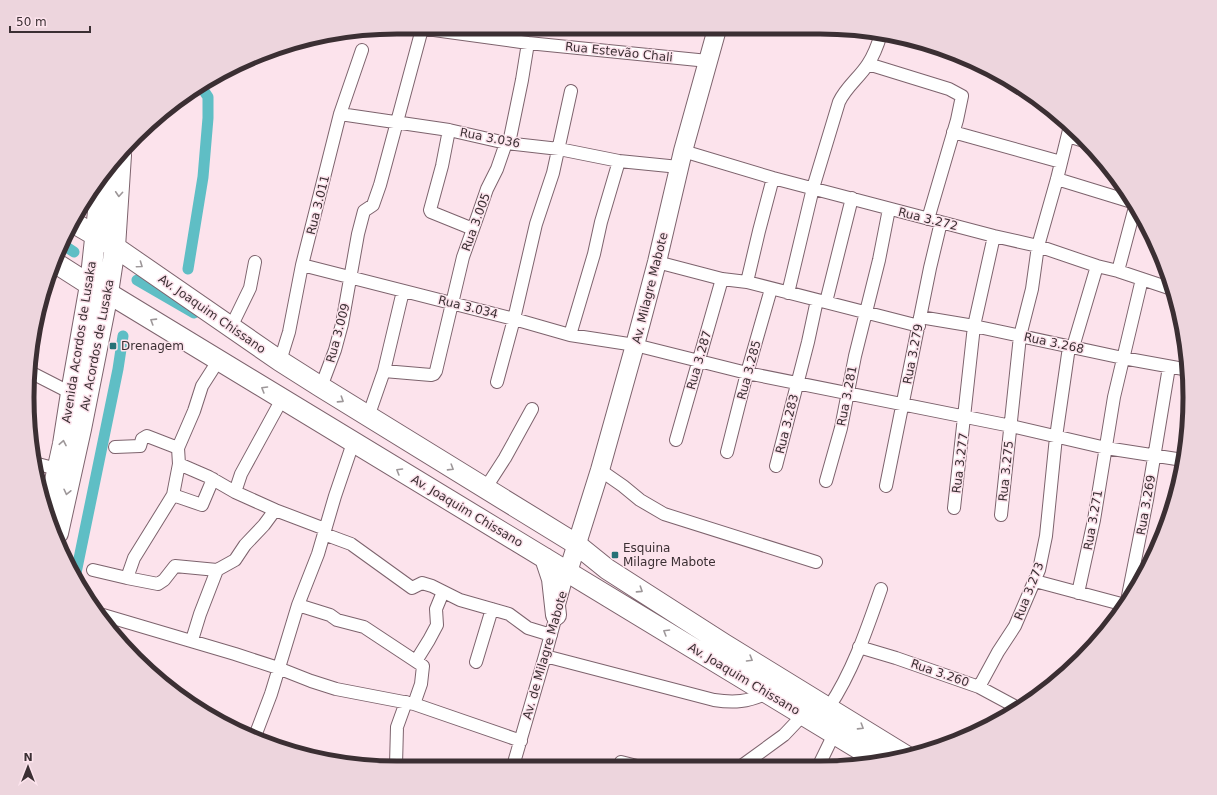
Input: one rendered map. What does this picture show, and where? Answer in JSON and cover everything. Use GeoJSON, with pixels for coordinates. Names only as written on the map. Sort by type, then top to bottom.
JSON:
{"type":"FeatureCollection","features":[{"type":"Feature","properties":{"kind":"main road","name":"Av. Acordos de Lusaka"},"geometry":{"type":"LineString","coordinates":[[59,529],[81,430],[99,289],[115,247],[121,162]]}},
{"type":"Feature","properties":{"kind":"main road","name":"Avenida Acordos de Lusaka"},"geometry":{"type":"LineString","coordinates":[[49,502],[63,444],[71,393],[99,289],[95,236],[100,189]]}},
{"type":"Feature","properties":{"kind":"main road"},"geometry":{"type":"LineString","coordinates":[[92,202],[95,200],[97,193]]}},
{"type":"Feature","properties":{"kind":"main road","name":"Av. Joaquim Chissano"},"geometry":{"type":"LineString","coordinates":[[78,225],[115,247],[280,361],[368,417],[576,544],[607,569],[724,644],[900,752]]}},
{"type":"Feature","properties":{"kind":"main road","name":"Av. Joaquim Chissano"},"geometry":{"type":"LineString","coordinates":[[59,265],[872,757]]}},
{"type":"Feature","properties":{"kind":"main road"},"geometry":{"type":"LineString","coordinates":[[545,558],[552,579],[556,615]]}},
{"type":"Feature","properties":{"kind":"street"},"geometry":{"type":"LineString","coordinates":[[397,123],[416,34]]}},
{"type":"Feature","properties":{"kind":"street","name":"Rua Estevão Chali"},"geometry":{"type":"LineString","coordinates":[[459,34],[528,44],[708,61]]}},
{"type":"Feature","properties":{"kind":"street","name":"Av. Milagre Mabote"},"geometry":{"type":"LineString","coordinates":[[576,544],[600,470],[635,345],[657,262],[681,159],[716,34]]}},
{"type":"Feature","properties":{"kind":"street"},"geometry":{"type":"LineString","coordinates":[[788,293],[813,188],[839,102],[843,93],[868,64],[879,39]]}},
{"type":"Feature","properties":{"kind":"street","name":"Rua 3.005"},"geometry":{"type":"LineString","coordinates":[[384,371],[434,374],[436,371],[463,257],[472,229],[508,143],[521,86],[528,44]]}},
{"type":"Feature","properties":{"kind":"street","name":"Rua 3.011"},"geometry":{"type":"LineString","coordinates":[[280,361],[289,332],[302,265],[340,114],[362,50]]}},
{"type":"Feature","properties":{"kind":"street"},"geometry":{"type":"LineString","coordinates":[[868,64],[961,94],[963,98],[928,219]]}},
{"type":"Feature","properties":{"kind":"street"},"geometry":{"type":"LineString","coordinates":[[497,382],[514,319],[530,247],[554,173],[571,91]]}},
{"type":"Feature","properties":{"kind":"street","name":"Rua 3.036"},"geometry":{"type":"LineString","coordinates":[[340,114],[449,130],[508,143],[559,149],[619,161],[681,159]]}},
{"type":"Feature","properties":{"kind":"street","name":"Rua 3.009"},"geometry":{"type":"LineString","coordinates":[[321,387],[335,350],[342,324],[358,234],[364,212],[373,205],[397,123]]}},
{"type":"Feature","properties":{"kind":"street"},"geometry":{"type":"LineString","coordinates":[[449,130],[442,166],[430,212],[472,229]]}},
{"type":"Feature","properties":{"kind":"street"},"geometry":{"type":"LineString","coordinates":[[953,132],[1061,162]]}},
{"type":"Feature","properties":{"kind":"street","name":"Rua 3.275"},"geometry":{"type":"LineString","coordinates":[[1001,515],[1020,336],[1032,289],[1038,246],[1069,133]]}},
{"type":"Feature","properties":{"kind":"street","name":"Rua 3.272"},"geometry":{"type":"LineString","coordinates":[[681,159],[773,178],[994,236],[1038,246],[1097,266],[1118,270],[1166,287]]}},
{"type":"Feature","properties":{"kind":"street"},"geometry":{"type":"LineString","coordinates":[[570,335],[619,161]]}},
{"type":"Feature","properties":{"kind":"street"},"geometry":{"type":"LineString","coordinates":[[748,282],[759,231],[773,178]]}},
{"type":"Feature","properties":{"kind":"street"},"geometry":{"type":"LineString","coordinates":[[1057,179],[1124,200]]}},
{"type":"Feature","properties":{"kind":"street","name":"Rua 3.283"},"geometry":{"type":"LineString","coordinates":[[776,466],[798,383],[852,198]]}},
{"type":"Feature","properties":{"kind":"street","name":"Rua 3.281"},"geometry":{"type":"LineString","coordinates":[[826,480],[841,428],[855,356],[867,312],[889,209]]}},
{"type":"Feature","properties":{"kind":"street"},"geometry":{"type":"LineString","coordinates":[[1118,270],[1134,215]]}},
{"type":"Feature","properties":{"kind":"street","name":"Rua 3.279"},"geometry":{"type":"LineString","coordinates":[[886,486],[930,268],[941,222]]}},
{"type":"Feature","properties":{"kind":"street","name":"Rua 3.277"},"geometry":{"type":"LineString","coordinates":[[954,508],[974,326],[994,236]]}},
{"type":"Feature","properties":{"kind":"street"},"geometry":{"type":"LineString","coordinates":[[231,328],[250,288],[256,262]]}},
{"type":"Feature","properties":{"kind":"street","name":"Rua 3.268"},"geometry":{"type":"LineString","coordinates":[[657,262],[722,279],[748,282],[867,312],[919,321],[974,326],[1123,358],[1169,367],[1181,367]]}},
{"type":"Feature","properties":{"kind":"street","name":"Rua 3.034"},"geometry":{"type":"LineString","coordinates":[[302,265],[514,319],[570,335],[635,345],[747,373],[965,418],[1011,426],[1056,438],[1106,448],[1178,459]]}},
{"type":"Feature","properties":{"kind":"street","name":"Rua 3.273"},"geometry":{"type":"LineString","coordinates":[[979,687],[998,652],[1015,626],[1036,581],[1046,536],[1056,438],[1071,347],[1097,266]]}},
{"type":"Feature","properties":{"kind":"street","name":"Rua 3.287"},"geometry":{"type":"LineString","coordinates":[[676,440],[722,279]]}},
{"type":"Feature","properties":{"kind":"street","name":"Rua 3.271"},"geometry":{"type":"LineString","coordinates":[[1078,593],[1094,520],[1114,396],[1142,279]]}},
{"type":"Feature","properties":{"kind":"street","name":"Rua 3.285"},"geometry":{"type":"LineString","coordinates":[[727,452],[747,373],[771,289]]}},
{"type":"Feature","properties":{"kind":"street"},"geometry":{"type":"LineString","coordinates":[[368,417],[384,371],[403,291]]}},
{"type":"Feature","properties":{"kind":"street"},"geometry":{"type":"LineString","coordinates":[[127,578],[134,558],[173,495],[179,464],[178,448],[194,411],[202,386],[218,361]]}},
{"type":"Feature","properties":{"kind":"street","name":"Rua 3.269"},"geometry":{"type":"LineString","coordinates":[[1130,585],[1169,367]]}},
{"type":"Feature","properties":{"kind":"street"},"geometry":{"type":"LineString","coordinates":[[35,375],[71,393]]}},
{"type":"Feature","properties":{"kind":"street"},"geometry":{"type":"LineString","coordinates":[[235,492],[241,474],[282,399]]}},
{"type":"Feature","properties":{"kind":"street"},"geometry":{"type":"LineString","coordinates":[[485,489],[532,409]]}},
{"type":"Feature","properties":{"kind":"street"},"geometry":{"type":"LineString","coordinates":[[115,447],[140,446],[142,438],[147,436],[178,448]]}},
{"type":"Feature","properties":{"kind":"street"},"geometry":{"type":"LineString","coordinates":[[256,732],[271,694],[298,605],[318,554],[354,443]]}},
{"type":"Feature","properties":{"kind":"street"},"geometry":{"type":"LineString","coordinates":[[179,464],[214,479],[235,492],[325,531],[351,544],[412,588],[422,583],[432,586],[460,600],[509,614],[528,628],[551,635]]}},
{"type":"Feature","properties":{"kind":"street"},"geometry":{"type":"LineString","coordinates":[[40,465],[57,469]]}},
{"type":"Feature","properties":{"kind":"street"},"geometry":{"type":"LineString","coordinates":[[600,470],[640,500],[664,514],[816,562]]}},
{"type":"Feature","properties":{"kind":"street"},"geometry":{"type":"LineString","coordinates":[[173,495],[202,505],[214,479]]}},
{"type":"Feature","properties":{"kind":"street"},"geometry":{"type":"LineString","coordinates":[[93,570],[158,584],[164,580],[174,566],[217,570],[235,560],[245,545],[264,525],[275,510]]}},
{"type":"Feature","properties":{"kind":"street","name":"Av. de Milagre Mabote"},"geometry":{"type":"LineString","coordinates":[[515,761],[576,544]]}},
{"type":"Feature","properties":{"kind":"street"},"geometry":{"type":"LineString","coordinates":[[192,640],[200,614],[217,570]]}},
{"type":"Feature","properties":{"kind":"street"},"geometry":{"type":"LineString","coordinates":[[1036,581],[1119,603]]}},
{"type":"Feature","properties":{"kind":"street"},"geometry":{"type":"LineString","coordinates":[[829,707],[842,686],[859,648],[881,589]]}},
{"type":"Feature","properties":{"kind":"street"},"geometry":{"type":"LineString","coordinates":[[416,661],[437,625],[436,609],[443,592]]}},
{"type":"Feature","properties":{"kind":"street"},"geometry":{"type":"LineString","coordinates":[[298,605],[330,615],[337,620],[364,627],[424,667],[421,684],[397,727],[396,761]]}},
{"type":"Feature","properties":{"kind":"street"},"geometry":{"type":"LineString","coordinates":[[476,662],[492,609]]}},
{"type":"Feature","properties":{"kind":"street"},"geometry":{"type":"LineString","coordinates":[[108,617],[192,640],[336,689],[410,703],[444,713],[521,741]]}},
{"type":"Feature","properties":{"kind":"street","name":"Rua 3.260"},"geometry":{"type":"LineString","coordinates":[[859,648],[896,658],[979,687],[1013,705]]}},
{"type":"Feature","properties":{"kind":"street"},"geometry":{"type":"LineString","coordinates":[[545,656],[690,695],[714,700],[743,702],[756,699],[767,693]]}},
{"type":"Feature","properties":{"kind":"street"},"geometry":{"type":"LineString","coordinates":[[748,761],[784,735],[803,715]]}},
{"type":"Feature","properties":{"kind":"street"},"geometry":{"type":"LineString","coordinates":[[821,761],[834,734]]}},
{"type":"Feature","properties":{"kind":"waterway"},"geometry":{"type":"LineString","coordinates":[[188,269],[203,177],[208,118],[208,97],[204,90]]}},
{"type":"Feature","properties":{"kind":"waterway"},"geometry":{"type":"LineString","coordinates":[[67,247],[74,252]]}},
{"type":"Feature","properties":{"kind":"waterway"},"geometry":{"type":"LineString","coordinates":[[137,280],[194,313]]}},
{"type":"Feature","properties":{"kind":"waterway"},"geometry":{"type":"LineString","coordinates":[[77,568],[118,369],[123,336]]}},
{"type":"Feature","properties":{"kind":"place","name":"Drenagem"},"geometry":{"type":"Point","coordinates":[113,346]}},
{"type":"Feature","properties":{"kind":"place","name":"Esquina Milagre Mabote"},"geometry":{"type":"Point","coordinates":[615,555]}}]}
